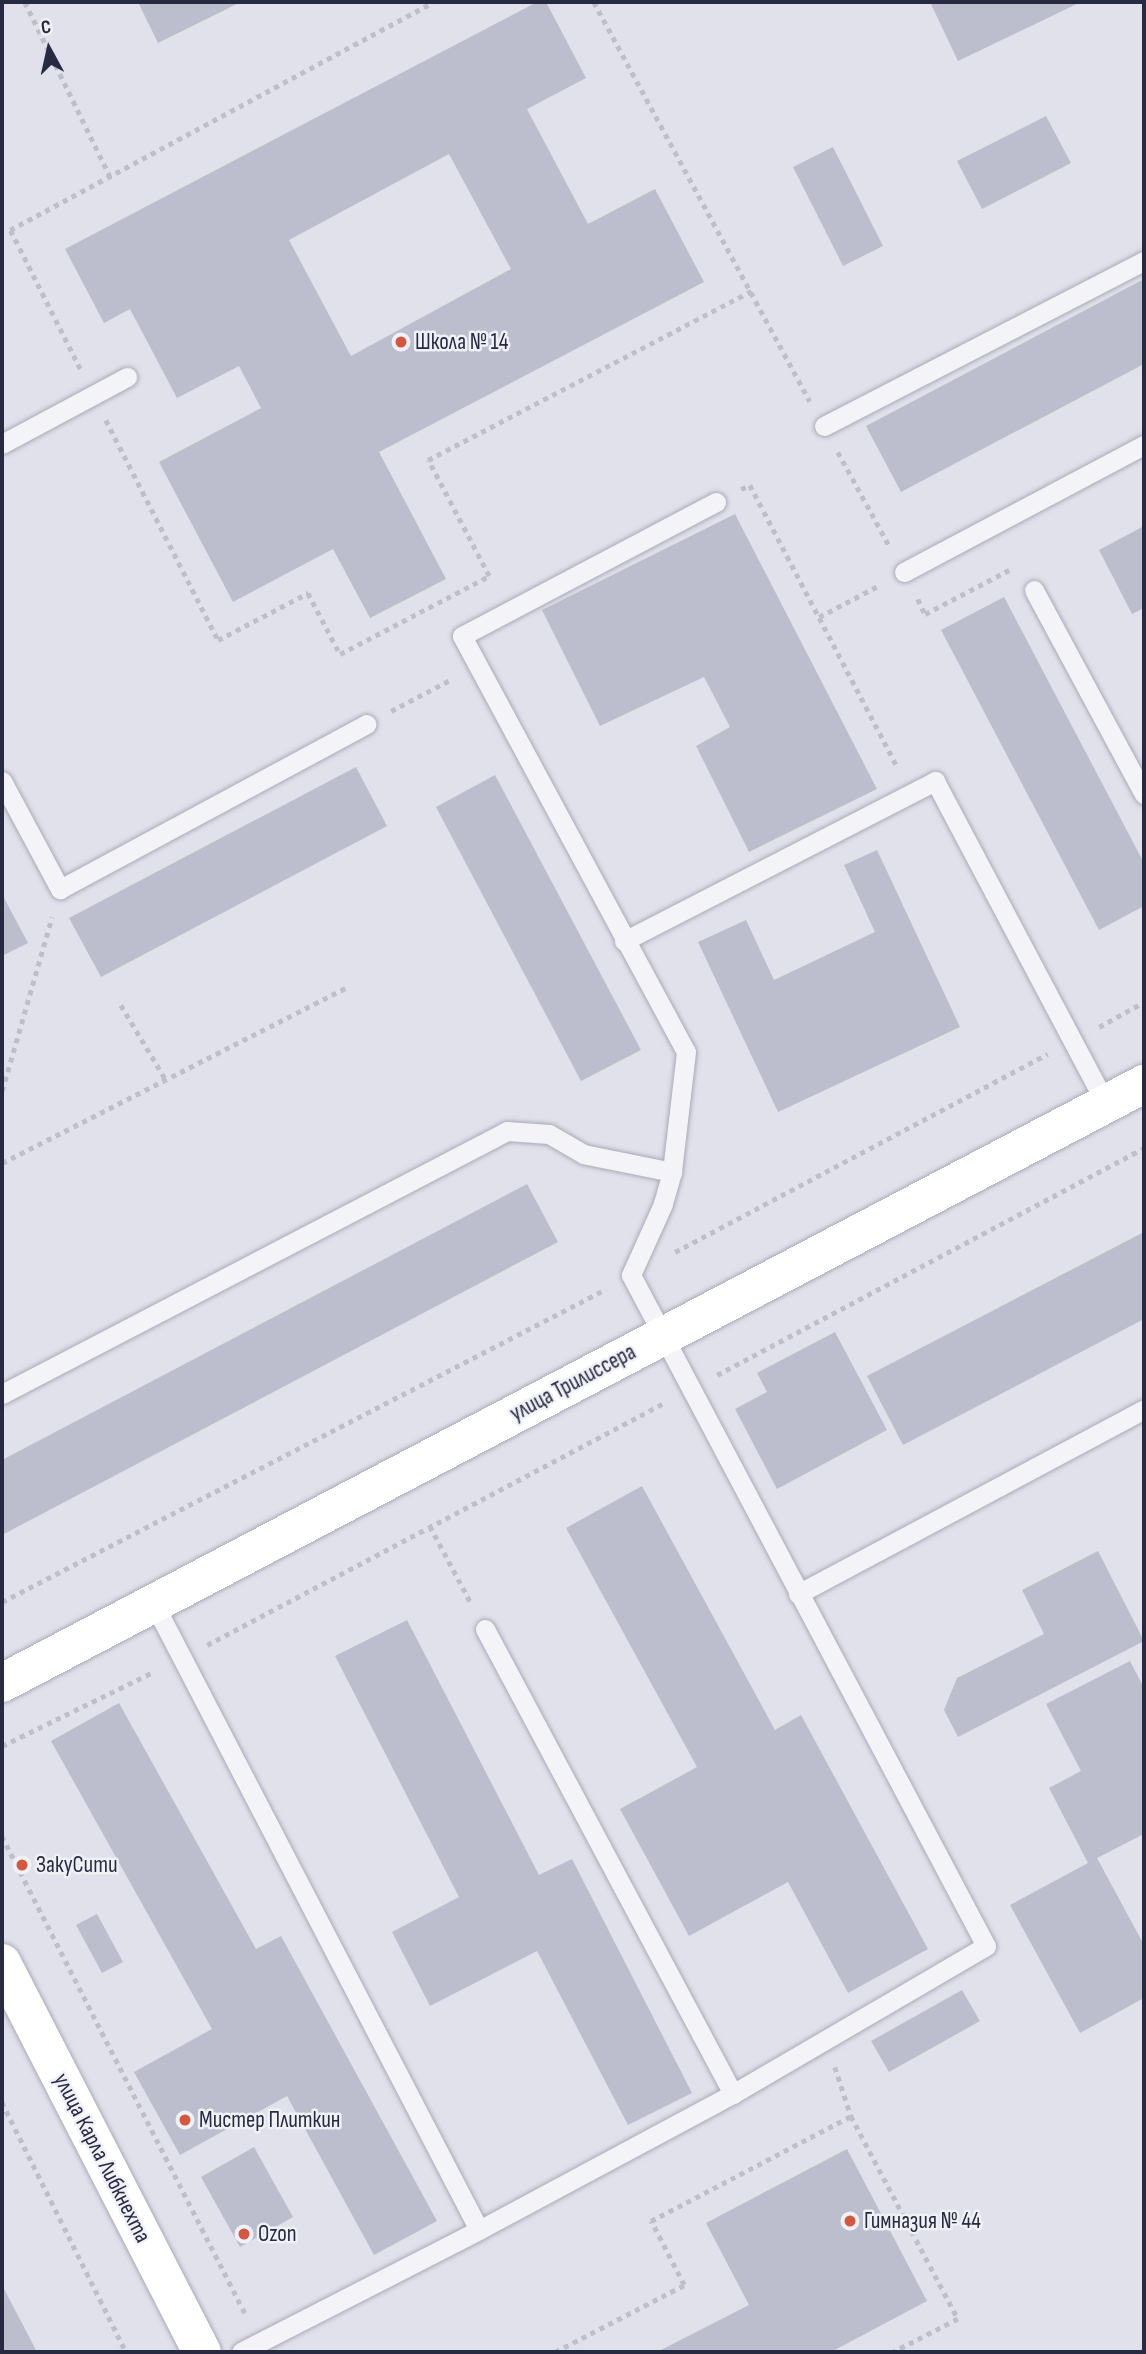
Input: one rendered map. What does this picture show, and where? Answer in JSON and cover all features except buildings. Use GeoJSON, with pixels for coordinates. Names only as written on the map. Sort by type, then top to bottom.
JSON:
{"type":"FeatureCollection","features":[{"type":"Feature","properties":{"kind":"street","name":"улица Трилиссера"},"geometry":{"type":"LineString","coordinates":[[2,1683],[1144,1084]]}},
{"type":"Feature","properties":{"kind":"street","name":"улица Карла Либкнехта"},"geometry":{"type":"LineString","coordinates":[[2,1963],[202,2352]]}},
{"type":"Feature","properties":{"kind":"lane"},"geometry":{"type":"LineString","coordinates":[[824,426],[1144,261]]}},
{"type":"Feature","properties":{"kind":"lane"},"geometry":{"type":"LineString","coordinates":[[2,444],[127,377]]}},
{"type":"Feature","properties":{"kind":"lane"},"geometry":{"type":"LineString","coordinates":[[904,572],[1144,445]]}},
{"type":"Feature","properties":{"kind":"lane"},"geometry":{"type":"LineString","coordinates":[[241,2352],[479,2230],[733,2094],[986,1946],[660,1337],[631,1275],[663,1204],[672,1172],[686,1052],[457,629],[716,502]]}},
{"type":"Feature","properties":{"kind":"lane"},"geometry":{"type":"LineString","coordinates":[[1034,590],[1143,790]]}},
{"type":"Feature","properties":{"kind":"lane"},"geometry":{"type":"LineString","coordinates":[[2,781],[60,889],[366,724]]}},
{"type":"Feature","properties":{"kind":"lane"},"geometry":{"type":"LineString","coordinates":[[624,941],[935,780],[1070,1042],[1106,1104]]}},
{"type":"Feature","properties":{"kind":"lane"},"geometry":{"type":"LineString","coordinates":[[2,1394],[507,1131],[549,1134],[583,1153],[672,1172]]}},
{"type":"Feature","properties":{"kind":"lane"},"geometry":{"type":"LineString","coordinates":[[798,1594],[1144,1409]]}},
{"type":"Feature","properties":{"kind":"lane"},"geometry":{"type":"LineString","coordinates":[[154,1604],[479,2230]]}},
{"type":"Feature","properties":{"kind":"lane"},"geometry":{"type":"LineString","coordinates":[[485,1629],[733,2094]]}},
{"type":"Feature","properties":{"kind":"path"},"geometry":{"type":"LineString","coordinates":[[25,2],[110,176]]}},
{"type":"Feature","properties":{"kind":"path"},"geometry":{"type":"LineString","coordinates":[[434,2],[10,230],[218,640],[308,593],[340,654],[489,576],[428,460],[751,291]]}},
{"type":"Feature","properties":{"kind":"path"},"geometry":{"type":"LineString","coordinates":[[594,2],[925,614],[1013,568],[1034,590]]}},
{"type":"Feature","properties":{"kind":"path"},"geometry":{"type":"LineString","coordinates":[[716,502],[750,485],[911,793]]}},
{"type":"Feature","properties":{"kind":"path"},"geometry":{"type":"LineString","coordinates":[[819,617],[904,572]]}},
{"type":"Feature","properties":{"kind":"path"},"geometry":{"type":"LineString","coordinates":[[366,724],[478,665]]}},
{"type":"Feature","properties":{"kind":"path"},"geometry":{"type":"LineString","coordinates":[[2,1091],[60,889]]}},
{"type":"Feature","properties":{"kind":"path"},"geometry":{"type":"LineString","coordinates":[[2,1163],[348,987]]}},
{"type":"Feature","properties":{"kind":"path"},"geometry":{"type":"LineString","coordinates":[[2,1602],[631,1275],[1144,1002]]}},
{"type":"Feature","properties":{"kind":"path"},"geometry":{"type":"LineString","coordinates":[[121,1005],[166,1080]]}},
{"type":"Feature","properties":{"kind":"path"},"geometry":{"type":"LineString","coordinates":[[2,1746],[182,1657],[1144,1148]]}},
{"type":"Feature","properties":{"kind":"path"},"geometry":{"type":"LineString","coordinates":[[430,1526],[485,1629]]}},
{"type":"Feature","properties":{"kind":"path"},"geometry":{"type":"LineString","coordinates":[[2,1836],[260,2342]]}},
{"type":"Feature","properties":{"kind":"path"},"geometry":{"type":"LineString","coordinates":[[841,2078],[851,2116],[958,2319],[901,2351],[894,2352]]}},
{"type":"Feature","properties":{"kind":"path"},"geometry":{"type":"LineString","coordinates":[[2,2102],[126,2352]]}},
{"type":"Feature","properties":{"kind":"path"},"geometry":{"type":"LineString","coordinates":[[555,2352],[684,2285],[651,2221],[851,2116]]}},
{"type":"Feature","properties":{"kind":"place","name":"Школа № 14"},"geometry":{"type":"Point","coordinates":[401,342]}},
{"type":"Feature","properties":{"kind":"place","name":"ЗакуСити"},"geometry":{"type":"Point","coordinates":[22,1865]}},
{"type":"Feature","properties":{"kind":"place","name":"Мистер Плиткин"},"geometry":{"type":"Point","coordinates":[185,2120]}},
{"type":"Feature","properties":{"kind":"place","name":"Гимназия № 44"},"geometry":{"type":"Point","coordinates":[850,2221]}},
{"type":"Feature","properties":{"kind":"place","name":"Ozon"},"geometry":{"type":"Point","coordinates":[244,2234]}}]}
